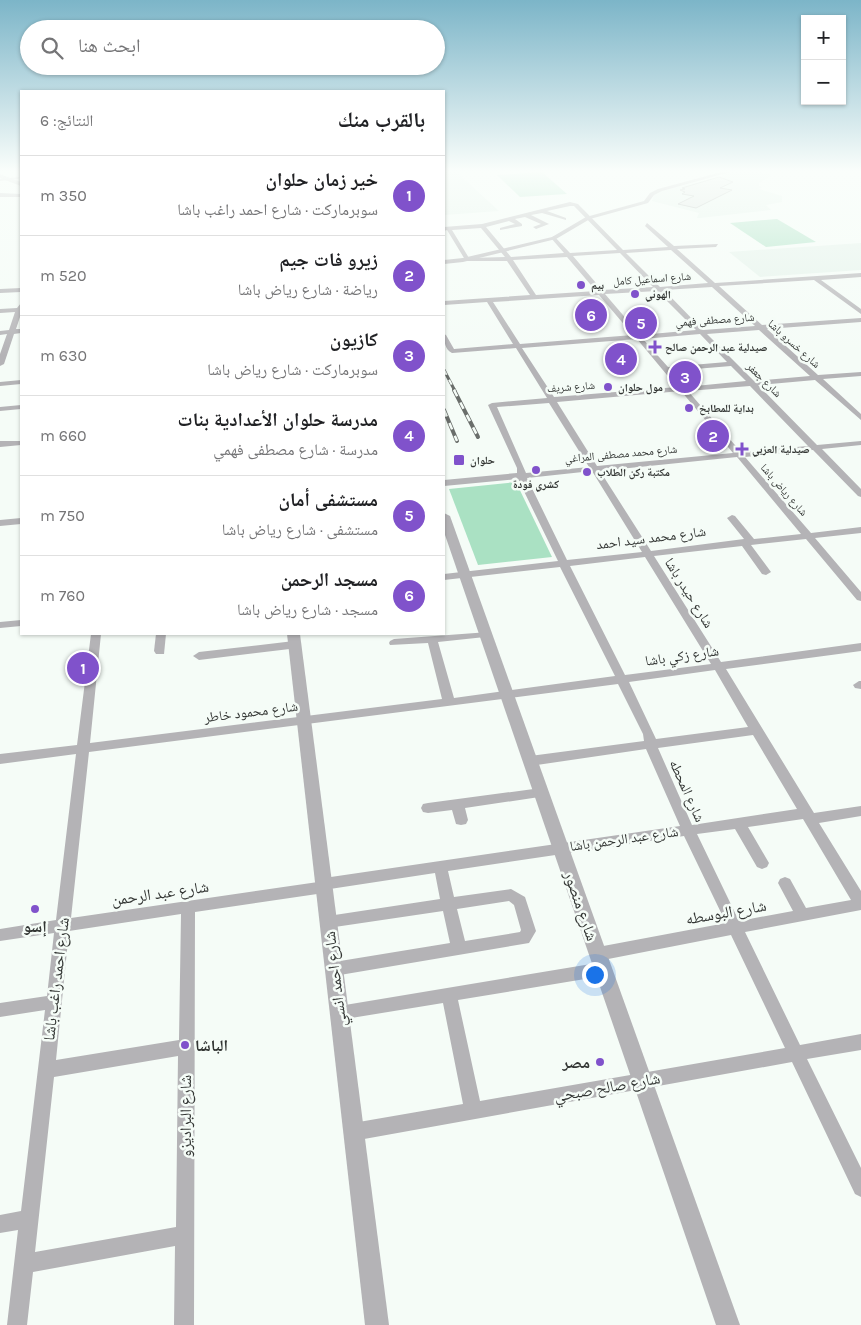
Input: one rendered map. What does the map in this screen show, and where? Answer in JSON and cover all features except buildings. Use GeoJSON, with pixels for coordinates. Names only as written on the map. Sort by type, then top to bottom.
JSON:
{"type":"FeatureCollection","features":[{"type":"Feature","properties":{"kind":"street"},"geometry":{"type":"LineString","coordinates":[[448,233],[465,259]]}},
{"type":"Feature","properties":{"kind":"street"},"geometry":{"type":"LineString","coordinates":[[488,233],[503,250],[534,297]]}},
{"type":"Feature","properties":{"kind":"street"},"geometry":{"type":"LineString","coordinates":[[446,263],[554,238],[563,233]]}},
{"type":"Feature","properties":{"kind":"street","name":"شارع جعفر"},"geometry":{"type":"LineString","coordinates":[[602,233],[861,494]]}},
{"type":"Feature","properties":{"kind":"street","name":"شارع خسرو باشا"},"geometry":{"type":"LineString","coordinates":[[656,233],[861,418]]}},
{"type":"Feature","properties":{"kind":"street","name":"شارع رياض باشا"},"geometry":{"type":"LineString","coordinates":[[554,238],[861,598]]}},
{"type":"Feature","properties":{"kind":"street"},"geometry":{"type":"LineString","coordinates":[[465,259],[508,259],[716,245]]}},
{"type":"Feature","properties":{"kind":"street","name":"شارع اسماعيل كامل"},"geometry":{"type":"LineString","coordinates":[[445,303],[861,275]]}},
{"type":"Feature","properties":{"kind":"street"},"geometry":{"type":"LineString","coordinates":[[815,278],[861,312]]}},
{"type":"Feature","properties":{"kind":"street"},"geometry":{"type":"LineString","coordinates":[[0,290],[20,289]]}},
{"type":"Feature","properties":{"kind":"street","name":"شارع حيدر باشا"},"geometry":{"type":"LineString","coordinates":[[489,300],[718,666],[861,904]]}},
{"type":"Feature","properties":{"kind":"street"},"geometry":{"type":"LineString","coordinates":[[0,311],[20,307]]}},
{"type":"Feature","properties":{"kind":"street"},"geometry":{"type":"LineString","coordinates":[[0,364],[20,307]]}},
{"type":"Feature","properties":{"kind":"street","name":"شارع مصطفى فهمي"},"geometry":{"type":"LineString","coordinates":[[445,338],[452,351],[861,320]]}},
{"type":"Feature","properties":{"kind":"street"},"geometry":{"type":"LineString","coordinates":[[0,333],[20,331]]}},
{"type":"Feature","properties":{"kind":"street"},"geometry":{"type":"LineString","coordinates":[[665,369],[732,364]]}},
{"type":"Feature","properties":{"kind":"street","name":"شارع شريف"},"geometry":{"type":"LineString","coordinates":[[492,404],[861,374]]}},
{"type":"Feature","properties":{"kind":"street"},"geometry":{"type":"LineString","coordinates":[[0,384],[20,382]]}},
{"type":"Feature","properties":{"kind":"street","name":"شارع المحطه"},"geometry":{"type":"LineString","coordinates":[[492,404],[521,468],[521,475],[650,734],[651,744],[688,830],[861,1188]]}},
{"type":"Feature","properties":{"kind":"street"},"geometry":{"type":"LineString","coordinates":[[0,409],[20,407]]}},
{"type":"Feature","properties":{"kind":"street"},"geometry":{"type":"LineString","coordinates":[[0,444],[20,443]]}},
{"type":"Feature","properties":{"kind":"street","name":"شارع محمد مصطفى المراغي"},"geometry":{"type":"LineString","coordinates":[[445,483],[593,467],[861,443]]}},
{"type":"Feature","properties":{"kind":"street"},"geometry":{"type":"LineString","coordinates":[[732,518],[766,572]]}},
{"type":"Feature","properties":{"kind":"street","name":"شارع منصور"},"geometry":{"type":"LineString","coordinates":[[445,519],[728,1325]]}},
{"type":"Feature","properties":{"kind":"street"},"geometry":{"type":"LineString","coordinates":[[0,524],[20,522]]}},
{"type":"Feature","properties":{"kind":"street","name":"شارع محمد سيد احمد"},"geometry":{"type":"LineString","coordinates":[[445,577],[861,530]]}},
{"type":"Feature","properties":{"kind":"street"},"geometry":{"type":"LineString","coordinates":[[0,625],[20,623]]}},
{"type":"Feature","properties":{"kind":"street"},"geometry":{"type":"LineString","coordinates":[[394,643],[486,634]]}},
{"type":"Feature","properties":{"kind":"street","name":"شارع احمد راغب باشا"},"geometry":{"type":"LineString","coordinates":[[17,1325],[96,635]]}},
{"type":"Feature","properties":{"kind":"street"},"geometry":{"type":"LineString","coordinates":[[160,651],[161,635]]}},
{"type":"Feature","properties":{"kind":"street"},"geometry":{"type":"LineString","coordinates":[[199,656],[294,639]]}},
{"type":"Feature","properties":{"kind":"street","name":"شارع احمد انسي"},"geometry":{"type":"LineString","coordinates":[[294,639],[377,1325]]}},
{"type":"Feature","properties":{"kind":"street"},"geometry":{"type":"LineString","coordinates":[[432,640],[449,702]]}},
{"type":"Feature","properties":{"kind":"street","name":"شارع زكي باشا"},"geometry":{"type":"LineString","coordinates":[[506,695],[861,646]]}},
{"type":"Feature","properties":{"kind":"street","name":"شارع محمود خاطر"},"geometry":{"type":"LineString","coordinates":[[0,759],[506,695]]}},
{"type":"Feature","properties":{"kind":"street"},"geometry":{"type":"LineString","coordinates":[[530,761],[756,730]]}},
{"type":"Feature","properties":{"kind":"street"},"geometry":{"type":"LineString","coordinates":[[428,808],[541,793]]}},
{"type":"Feature","properties":{"kind":"street"},"geometry":{"type":"LineString","coordinates":[[457,804],[461,820]]}},
{"type":"Feature","properties":{"kind":"street","name":"شارع عبد الرحمن باشا"},"geometry":{"type":"LineString","coordinates":[[561,848],[688,830],[861,811]]}},
{"type":"Feature","properties":{"kind":"street"},"geometry":{"type":"LineString","coordinates":[[739,824],[762,863]]}},
{"type":"Feature","properties":{"kind":"street","name":"شارع عبد الرحمن"},"geometry":{"type":"LineString","coordinates":[[0,935],[561,848]]}},
{"type":"Feature","properties":{"kind":"street"},"geometry":{"type":"LineString","coordinates":[[440,866],[459,948]]}},
{"type":"Feature","properties":{"kind":"street"},"geometry":{"type":"LineString","coordinates":[[785,883],[803,916]]}},
{"type":"Feature","properties":{"kind":"street"},"geometry":{"type":"LineString","coordinates":[[328,922],[508,895],[515,896],[520,901],[529,931],[524,938],[334,969]]}},
{"type":"Feature","properties":{"kind":"street","name":"شارع البوسطه"},"geometry":{"type":"LineString","coordinates":[[339,1013],[449,994],[601,961],[736,928],[861,904]]}},
{"type":"Feature","properties":{"kind":"street","name":"شارع البراديزو"},"geometry":{"type":"LineString","coordinates":[[184,1325],[188,907]]}},
{"type":"Feature","properties":{"kind":"street"},"geometry":{"type":"LineString","coordinates":[[449,994],[474,1110]]}},
{"type":"Feature","properties":{"kind":"street"},"geometry":{"type":"LineString","coordinates":[[0,1010],[54,1002]]}},
{"type":"Feature","properties":{"kind":"street","name":"شارع صالح صبحي"},"geometry":{"type":"LineString","coordinates":[[353,1132],[861,1042]]}},
{"type":"Feature","properties":{"kind":"street"},"geometry":{"type":"LineString","coordinates":[[46,1070],[186,1047]]}},
{"type":"Feature","properties":{"kind":"street"},"geometry":{"type":"LineString","coordinates":[[0,1224],[28,1219]]}},
{"type":"Feature","properties":{"kind":"street"},"geometry":{"type":"LineString","coordinates":[[23,1264],[184,1235]]}},
{"type":"Feature","properties":{"kind":"shaded area"},"geometry":{"type":"Polygon","coordinates":[[[861,243],[861,270],[760,277],[729,252],[861,243]]]}},
{"type":"Feature","properties":{"kind":"green space"},"geometry":{"type":"Polygon","coordinates":[[[745,233],[800,233],[816,242],[766,247],[745,233]]]}},
{"type":"Feature","properties":{"kind":"green space"},"geometry":{"type":"Polygon","coordinates":[[[516,482],[552,557],[478,565],[449,489],[516,482]]]}},
{"type":"Feature","properties":{"kind":"railway"},"geometry":{"type":"LineString","coordinates":[[445,372],[455,391]]}},
{"type":"Feature","properties":{"kind":"railway"},"geometry":{"type":"LineString","coordinates":[[454,390],[478,437]]}},
{"type":"Feature","properties":{"kind":"railway"},"geometry":{"type":"LineString","coordinates":[[445,412],[457,441]]}},
{"type":"Feature","properties":{"kind":"place","name":"بيم"},"geometry":{"type":"Point","coordinates":[581,285]}},
{"type":"Feature","properties":{"kind":"place","name":"الهوني"},"geometry":{"type":"Point","coordinates":[635,294]}},
{"type":"Feature","properties":{"kind":"place","name":"مسجد الرحمن"},"geometry":{"type":"Point","coordinates":[591,315]}},
{"type":"Feature","properties":{"kind":"place","name":"مستشفى أمان"},"geometry":{"type":"Point","coordinates":[641,323]}},
{"type":"Feature","properties":{"kind":"place","name":"صيدلية عبد الرحمن صالح"},"geometry":{"type":"Point","coordinates":[655,347]}},
{"type":"Feature","properties":{"kind":"place","name":"مدرسة حلوان الأعدادية بنات"},"geometry":{"type":"Point","coordinates":[621,359]}},
{"type":"Feature","properties":{"kind":"place","name":"كازيون"},"geometry":{"type":"Point","coordinates":[685,377]}},
{"type":"Feature","properties":{"kind":"place","name":"مول حلوان"},"geometry":{"type":"Point","coordinates":[608,387]}},
{"type":"Feature","properties":{"kind":"place","name":"بداية للمطابخ"},"geometry":{"type":"Point","coordinates":[689,408]}},
{"type":"Feature","properties":{"kind":"place","name":"زيرو فات جيم"},"geometry":{"type":"Point","coordinates":[713,436]}},
{"type":"Feature","properties":{"kind":"place","name":"صيدلية العزبي"},"geometry":{"type":"Point","coordinates":[742,449]}},
{"type":"Feature","properties":{"kind":"place","name":"حلوان"},"geometry":{"type":"Point","coordinates":[459,460]}},
{"type":"Feature","properties":{"kind":"place","name":"كشري فودة"},"geometry":{"type":"Point","coordinates":[536,470]}},
{"type":"Feature","properties":{"kind":"place","name":"مكتبة ركن الطلاب"},"geometry":{"type":"Point","coordinates":[587,472]}},
{"type":"Feature","properties":{"kind":"place","name":"خير زمان حلوان"},"geometry":{"type":"Point","coordinates":[83,668]}},
{"type":"Feature","properties":{"kind":"place","name":"إسو"},"geometry":{"type":"Point","coordinates":[35,909]}},
{"type":"Feature","properties":{"kind":"place","name":"الباشا"},"geometry":{"type":"Point","coordinates":[185,1045]}},
{"type":"Feature","properties":{"kind":"place","name":"مصر"},"geometry":{"type":"Point","coordinates":[600,1062]}}]}
